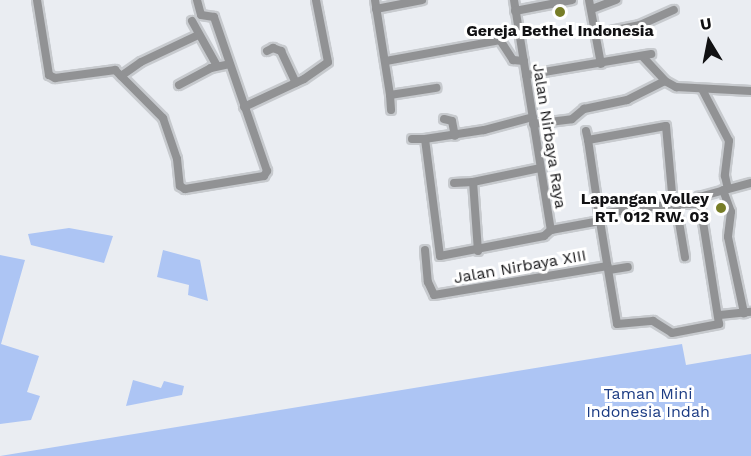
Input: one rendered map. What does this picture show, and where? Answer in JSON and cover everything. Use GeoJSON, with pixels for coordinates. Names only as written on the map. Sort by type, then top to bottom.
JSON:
{"type":"FeatureCollection","features":[{"type":"Feature","properties":{"kind":"street"},"geometry":{"type":"LineString","coordinates":[[37,0],[51,77],[112,68],[153,103],[163,118],[177,159],[180,186],[185,189],[266,174],[217,26],[212,15],[201,15],[197,0]]}},
{"type":"Feature","properties":{"kind":"street"},"geometry":{"type":"LineString","coordinates":[[244,107],[296,83],[328,62],[316,0]]}},
{"type":"Feature","properties":{"kind":"street"},"geometry":{"type":"LineString","coordinates":[[391,110],[386,61],[376,4],[422,0]]}},
{"type":"Feature","properties":{"kind":"street","name":"Jalan Nirbaya Raya"},"geometry":{"type":"LineString","coordinates":[[514,0],[551,230],[674,204],[698,204]]}},
{"type":"Feature","properties":{"kind":"street"},"geometry":{"type":"LineString","coordinates":[[515,10],[572,0]]}},
{"type":"Feature","properties":{"kind":"street"},"geometry":{"type":"LineString","coordinates":[[589,0],[600,64]]}},
{"type":"Feature","properties":{"kind":"street"},"geometry":{"type":"LineString","coordinates":[[592,9],[616,0]]}},
{"type":"Feature","properties":{"kind":"street"},"geometry":{"type":"LineString","coordinates":[[596,34],[640,25],[674,10]]}},
{"type":"Feature","properties":{"kind":"street"},"geometry":{"type":"LineString","coordinates":[[192,21],[217,66]]}},
{"type":"Feature","properties":{"kind":"street"},"geometry":{"type":"LineString","coordinates":[[121,76],[141,62],[198,35]]}},
{"type":"Feature","properties":{"kind":"street"},"geometry":{"type":"LineString","coordinates":[[386,61],[501,40],[513,60],[524,62]]}},
{"type":"Feature","properties":{"kind":"street"},"geometry":{"type":"LineString","coordinates":[[267,51],[273,48],[281,51],[296,83]]}},
{"type":"Feature","properties":{"kind":"street"},"geometry":{"type":"LineString","coordinates":[[526,75],[647,55],[665,81],[676,87],[703,91],[751,91]]}},
{"type":"Feature","properties":{"kind":"street"},"geometry":{"type":"LineString","coordinates":[[179,85],[217,66],[230,64]]}},
{"type":"Feature","properties":{"kind":"street"},"geometry":{"type":"LineString","coordinates":[[412,139],[455,136],[533,121],[572,119],[584,109],[627,100],[665,81]]}},
{"type":"Feature","properties":{"kind":"street"},"geometry":{"type":"LineString","coordinates":[[390,95],[436,88]]}},
{"type":"Feature","properties":{"kind":"street"},"geometry":{"type":"LineString","coordinates":[[703,91],[729,141],[725,176],[731,212],[728,237],[748,312],[720,315]]}},
{"type":"Feature","properties":{"kind":"street"},"geometry":{"type":"LineString","coordinates":[[444,119],[452,121],[455,136]]}},
{"type":"Feature","properties":{"kind":"street"},"geometry":{"type":"LineString","coordinates":[[588,140],[663,125],[667,129],[674,204],[685,257]]}},
{"type":"Feature","properties":{"kind":"street"},"geometry":{"type":"LineString","coordinates":[[586,131],[617,324],[653,321],[675,333],[717,326],[720,315],[698,204],[701,195],[751,183]]}},
{"type":"Feature","properties":{"kind":"street"},"geometry":{"type":"LineString","coordinates":[[425,139],[442,256],[478,251],[547,235],[551,230]]}},
{"type":"Feature","properties":{"kind":"street"},"geometry":{"type":"LineString","coordinates":[[454,183],[473,182],[540,168]]}},
{"type":"Feature","properties":{"kind":"street"},"geometry":{"type":"LineString","coordinates":[[473,182],[478,251]]}},
{"type":"Feature","properties":{"kind":"street","name":"Jalan Nirbaya XIII"},"geometry":{"type":"LineString","coordinates":[[425,250],[429,286],[436,295],[608,268],[628,267]]}},
{"type":"Feature","properties":{"kind":"green space"},"geometry":{"type":"Polygon","coordinates":[[[69,228],[113,236],[104,263],[31,245],[28,234],[69,228]]]}},
{"type":"Feature","properties":{"kind":"green space"},"geometry":{"type":"Polygon","coordinates":[[[163,250],[200,260],[208,301],[188,295],[189,285],[157,277],[163,250]]]}},
{"type":"Feature","properties":{"kind":"green space"},"geometry":{"type":"Polygon","coordinates":[[[0,255],[25,260],[1,344],[39,356],[27,392],[40,396],[31,420],[0,424],[0,255]]]}},
{"type":"Feature","properties":{"kind":"green space","name":"Taman Mini Indonesia Indah"},"geometry":{"type":"Polygon","coordinates":[[[682,344],[686,365],[751,354],[751,456],[0,456],[682,344]]]}},
{"type":"Feature","properties":{"kind":"green space"},"geometry":{"type":"Polygon","coordinates":[[[133,380],[161,388],[164,381],[184,386],[182,395],[126,406],[133,380]]]}},
{"type":"Feature","properties":{"kind":"place","name":"Gereja Bethel Indonesia"},"geometry":{"type":"Point","coordinates":[560,12]}},
{"type":"Feature","properties":{"kind":"place","name":"Lapangan Volley RT. 012 RW. 03"},"geometry":{"type":"Point","coordinates":[721,208]}}]}
